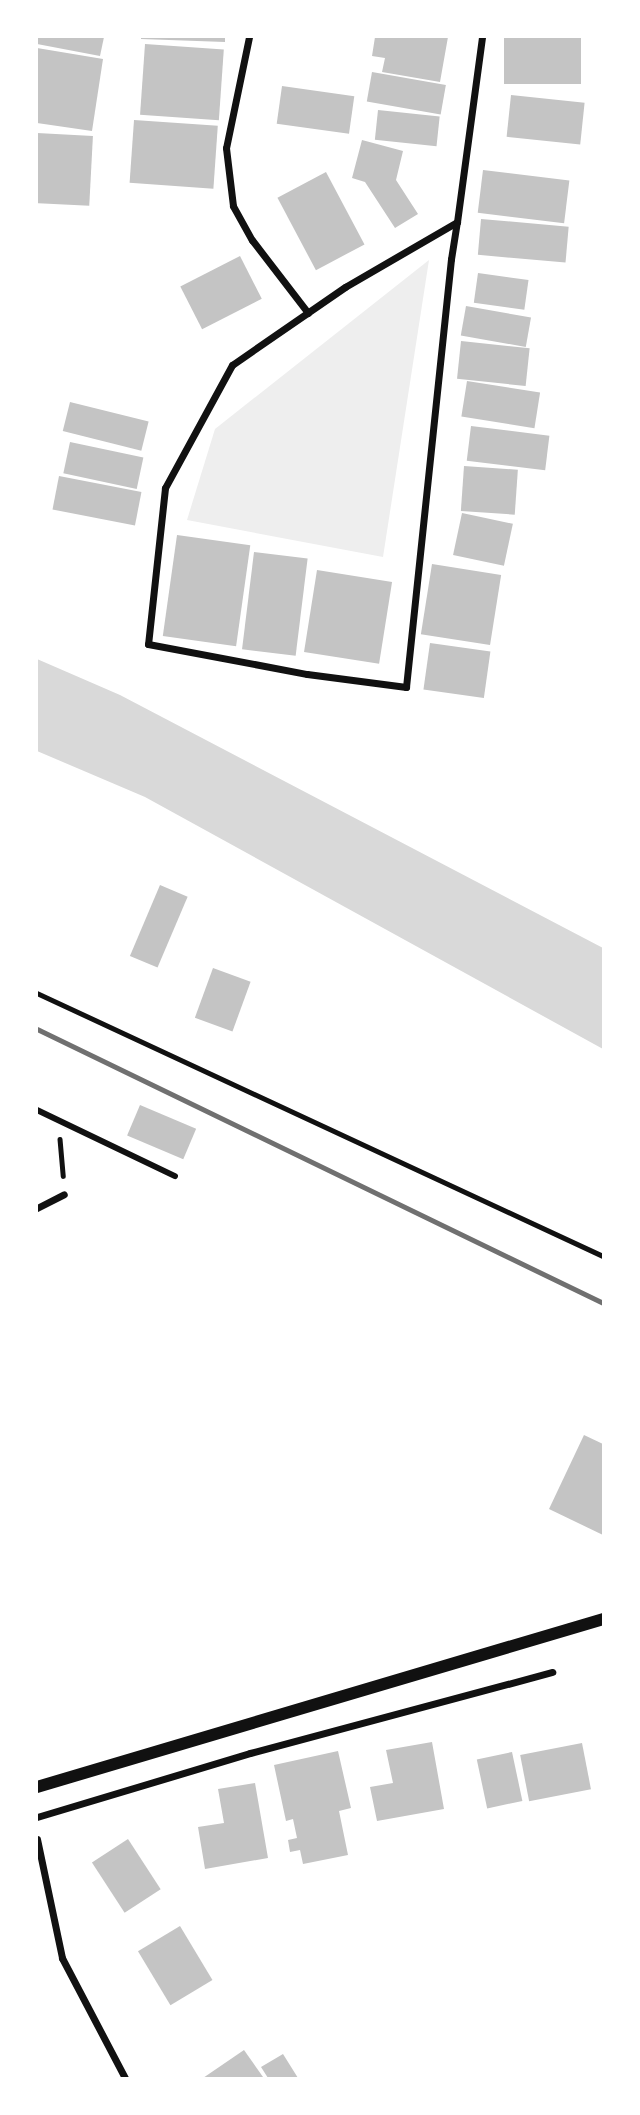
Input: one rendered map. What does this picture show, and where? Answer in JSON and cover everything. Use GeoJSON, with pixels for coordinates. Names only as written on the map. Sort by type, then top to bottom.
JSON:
{"type":"FeatureCollection","features":[{"type":"Feature","properties":{"kind":"street"},"geometry":{"type":"LineString","coordinates":[[248,37],[226,148],[233,206],[252,240],[308,313]]}},
{"type":"Feature","properties":{"kind":"street"},"geometry":{"type":"LineString","coordinates":[[457,222],[308,313],[232,365],[165,488],[148,644],[307,674],[406,687],[457,222],[482,37]]}},
{"type":"Feature","properties":{"kind":"street"},"geometry":{"type":"LineString","coordinates":[[37,1110],[175,1176]]}},
{"type":"Feature","properties":{"kind":"street"},"geometry":{"type":"LineString","coordinates":[[37,1208],[64,1194]]}},
{"type":"Feature","properties":{"kind":"street"},"geometry":{"type":"LineString","coordinates":[[37,1787],[603,1619]]}},
{"type":"Feature","properties":{"kind":"street"},"geometry":{"type":"LineString","coordinates":[[37,1818],[250,1753],[552,1672]]}},
{"type":"Feature","properties":{"kind":"street"},"geometry":{"type":"LineString","coordinates":[[37,1839],[62,1958],[125,2078]]}},
{"type":"Feature","properties":{"kind":"path"},"geometry":{"type":"LineString","coordinates":[[37,993],[603,1256]]}},
{"type":"Feature","properties":{"kind":"path"},"geometry":{"type":"LineString","coordinates":[[59,1121],[64,1194]]}},
{"type":"Feature","properties":{"kind":"shaded area"},"geometry":{"type":"Polygon","coordinates":[[[429,260],[383,557],[187,520],[215,429],[429,260]]]}},
{"type":"Feature","properties":{"kind":"shaded area"},"geometry":{"type":"Polygon","coordinates":[[[37,659],[120,695],[603,948],[603,1049],[145,797],[37,751],[37,659]]]}},
{"type":"Feature","properties":{"kind":"building"},"geometry":{"type":"Polygon","coordinates":[[[37,37],[104,37],[100,56],[37,44],[37,37]]]}},
{"type":"Feature","properties":{"kind":"building"},"geometry":{"type":"Polygon","coordinates":[[[225,37],[225,42],[141,39],[225,37]]]}},
{"type":"Feature","properties":{"kind":"building"},"geometry":{"type":"Polygon","coordinates":[[[375,37],[448,37],[440,82],[382,72],[385,58],[372,56],[375,37]]]}},
{"type":"Feature","properties":{"kind":"building"},"geometry":{"type":"Polygon","coordinates":[[[504,37],[581,37],[581,84],[504,84],[504,37]]]}},
{"type":"Feature","properties":{"kind":"building"},"geometry":{"type":"Polygon","coordinates":[[[145,44],[224,50],[219,120],[140,115],[145,44]]]}},
{"type":"Feature","properties":{"kind":"building"},"geometry":{"type":"Polygon","coordinates":[[[37,48],[103,59],[92,131],[37,123],[37,48]]]}},
{"type":"Feature","properties":{"kind":"building"},"geometry":{"type":"Polygon","coordinates":[[[372,72],[446,85],[441,115],[367,102],[372,72]]]}},
{"type":"Feature","properties":{"kind":"building"},"geometry":{"type":"Polygon","coordinates":[[[282,86],[354,96],[349,134],[277,124],[282,86]]]}},
{"type":"Feature","properties":{"kind":"building"},"geometry":{"type":"Polygon","coordinates":[[[511,95],[585,103],[580,145],[507,137],[511,95]]]}},
{"type":"Feature","properties":{"kind":"building"},"geometry":{"type":"Polygon","coordinates":[[[378,110],[440,116],[437,146],[375,140],[378,110]]]}},
{"type":"Feature","properties":{"kind":"building"},"geometry":{"type":"Polygon","coordinates":[[[134,120],[218,126],[213,189],[130,183],[134,120]]]}},
{"type":"Feature","properties":{"kind":"building"},"geometry":{"type":"Polygon","coordinates":[[[37,133],[93,136],[89,206],[37,203],[37,133]]]}},
{"type":"Feature","properties":{"kind":"building"},"geometry":{"type":"Polygon","coordinates":[[[362,140],[403,151],[396,180],[418,214],[395,228],[365,182],[352,178],[362,140]]]}},
{"type":"Feature","properties":{"kind":"building"},"geometry":{"type":"Polygon","coordinates":[[[483,170],[569,181],[564,223],[478,213],[483,170]]]}},
{"type":"Feature","properties":{"kind":"building"},"geometry":{"type":"Polygon","coordinates":[[[326,172],[364,244],[316,270],[277,198],[326,172]]]}},
{"type":"Feature","properties":{"kind":"building"},"geometry":{"type":"Polygon","coordinates":[[[481,219],[569,227],[566,263],[478,255],[481,219]]]}},
{"type":"Feature","properties":{"kind":"building"},"geometry":{"type":"Polygon","coordinates":[[[240,256],[262,299],[202,329],[180,286],[240,256]]]}},
{"type":"Feature","properties":{"kind":"building"},"geometry":{"type":"Polygon","coordinates":[[[478,273],[529,280],[524,310],[474,303],[478,273]]]}},
{"type":"Feature","properties":{"kind":"building"},"geometry":{"type":"Polygon","coordinates":[[[466,306],[531,317],[526,347],[461,336],[466,306]]]}},
{"type":"Feature","properties":{"kind":"building"},"geometry":{"type":"Polygon","coordinates":[[[461,341],[530,348],[526,386],[457,379],[461,341]]]}},
{"type":"Feature","properties":{"kind":"building"},"geometry":{"type":"Polygon","coordinates":[[[467,381],[540,393],[534,428],[461,417],[467,381]]]}},
{"type":"Feature","properties":{"kind":"building"},"geometry":{"type":"Polygon","coordinates":[[[70,402],[149,422],[141,451],[63,431],[70,402]]]}},
{"type":"Feature","properties":{"kind":"building"},"geometry":{"type":"Polygon","coordinates":[[[471,426],[549,436],[545,470],[467,461],[471,426]]]}},
{"type":"Feature","properties":{"kind":"building"},"geometry":{"type":"Polygon","coordinates":[[[70,442],[143,458],[137,489],[63,473],[70,442]]]}},
{"type":"Feature","properties":{"kind":"building"},"geometry":{"type":"Polygon","coordinates":[[[464,466],[518,470],[515,515],[461,511],[464,466]]]}},
{"type":"Feature","properties":{"kind":"building"},"geometry":{"type":"Polygon","coordinates":[[[59,476],[141,492],[135,525],[53,509],[59,476]]]}},
{"type":"Feature","properties":{"kind":"building"},"geometry":{"type":"Polygon","coordinates":[[[462,513],[513,524],[504,566],[453,555],[462,513]]]}},
{"type":"Feature","properties":{"kind":"building"},"geometry":{"type":"Polygon","coordinates":[[[177,535],[250,545],[236,646],[163,636],[177,535]]]}},
{"type":"Feature","properties":{"kind":"building"},"geometry":{"type":"Polygon","coordinates":[[[254,552],[308,559],[296,656],[242,649],[254,552]]]}},
{"type":"Feature","properties":{"kind":"building"},"geometry":{"type":"Polygon","coordinates":[[[432,564],[501,575],[490,645],[421,634],[432,564]]]}},
{"type":"Feature","properties":{"kind":"building"},"geometry":{"type":"Polygon","coordinates":[[[317,570],[392,582],[379,664],[304,652],[317,570]]]}},
{"type":"Feature","properties":{"kind":"building"},"geometry":{"type":"Polygon","coordinates":[[[430,643],[490,651],[484,698],[423,690],[430,643]]]}},
{"type":"Feature","properties":{"kind":"building"},"geometry":{"type":"Polygon","coordinates":[[[160,885],[188,897],[158,968],[130,956],[160,885]]]}},
{"type":"Feature","properties":{"kind":"building"},"geometry":{"type":"Polygon","coordinates":[[[213,968],[251,982],[232,1031],[195,1018],[213,968]]]}},
{"type":"Feature","properties":{"kind":"building"},"geometry":{"type":"Polygon","coordinates":[[[140,1105],[196,1129],[183,1159],[127,1135],[140,1105]]]}},
{"type":"Feature","properties":{"kind":"building"},"geometry":{"type":"Polygon","coordinates":[[[584,1435],[603,1444],[603,1535],[549,1509],[584,1435]]]}},
{"type":"Feature","properties":{"kind":"building"},"geometry":{"type":"Polygon","coordinates":[[[432,1742],[444,1809],[377,1821],[370,1787],[393,1783],[386,1750],[432,1742]]]}},
{"type":"Feature","properties":{"kind":"building"},"geometry":{"type":"Polygon","coordinates":[[[582,1743],[591,1789],[529,1801],[520,1755],[582,1743]]]}},
{"type":"Feature","properties":{"kind":"building"},"geometry":{"type":"Polygon","coordinates":[[[338,1751],[351,1808],[339,1811],[348,1855],[303,1864],[300,1850],[290,1852],[288,1840],[297,1838],[293,1819],[286,1821],[274,1765],[338,1751]]]}},
{"type":"Feature","properties":{"kind":"building"},"geometry":{"type":"Polygon","coordinates":[[[512,1752],[522,1801],[487,1808],[477,1759],[512,1752]]]}},
{"type":"Feature","properties":{"kind":"building"},"geometry":{"type":"Polygon","coordinates":[[[255,1783],[268,1858],[205,1869],[198,1827],[224,1823],[218,1789],[255,1783]]]}},
{"type":"Feature","properties":{"kind":"building"},"geometry":{"type":"Polygon","coordinates":[[[128,1839],[161,1889],[125,1913],[92,1862],[128,1839]]]}},
{"type":"Feature","properties":{"kind":"building"},"geometry":{"type":"Polygon","coordinates":[[[180,1926],[212,1980],[170,2005],[138,1951],[180,1926]]]}},
{"type":"Feature","properties":{"kind":"building"},"geometry":{"type":"Polygon","coordinates":[[[244,2050],[263,2077],[203,2078],[244,2050]]]}},
{"type":"Feature","properties":{"kind":"building"},"geometry":{"type":"Polygon","coordinates":[[[283,2054],[298,2078],[268,2078],[261,2067],[283,2054]]]}},
{"type":"Feature","properties":{"kind":"railway"},"geometry":{"type":"LineString","coordinates":[[37,1029],[603,1303]]}}]}
